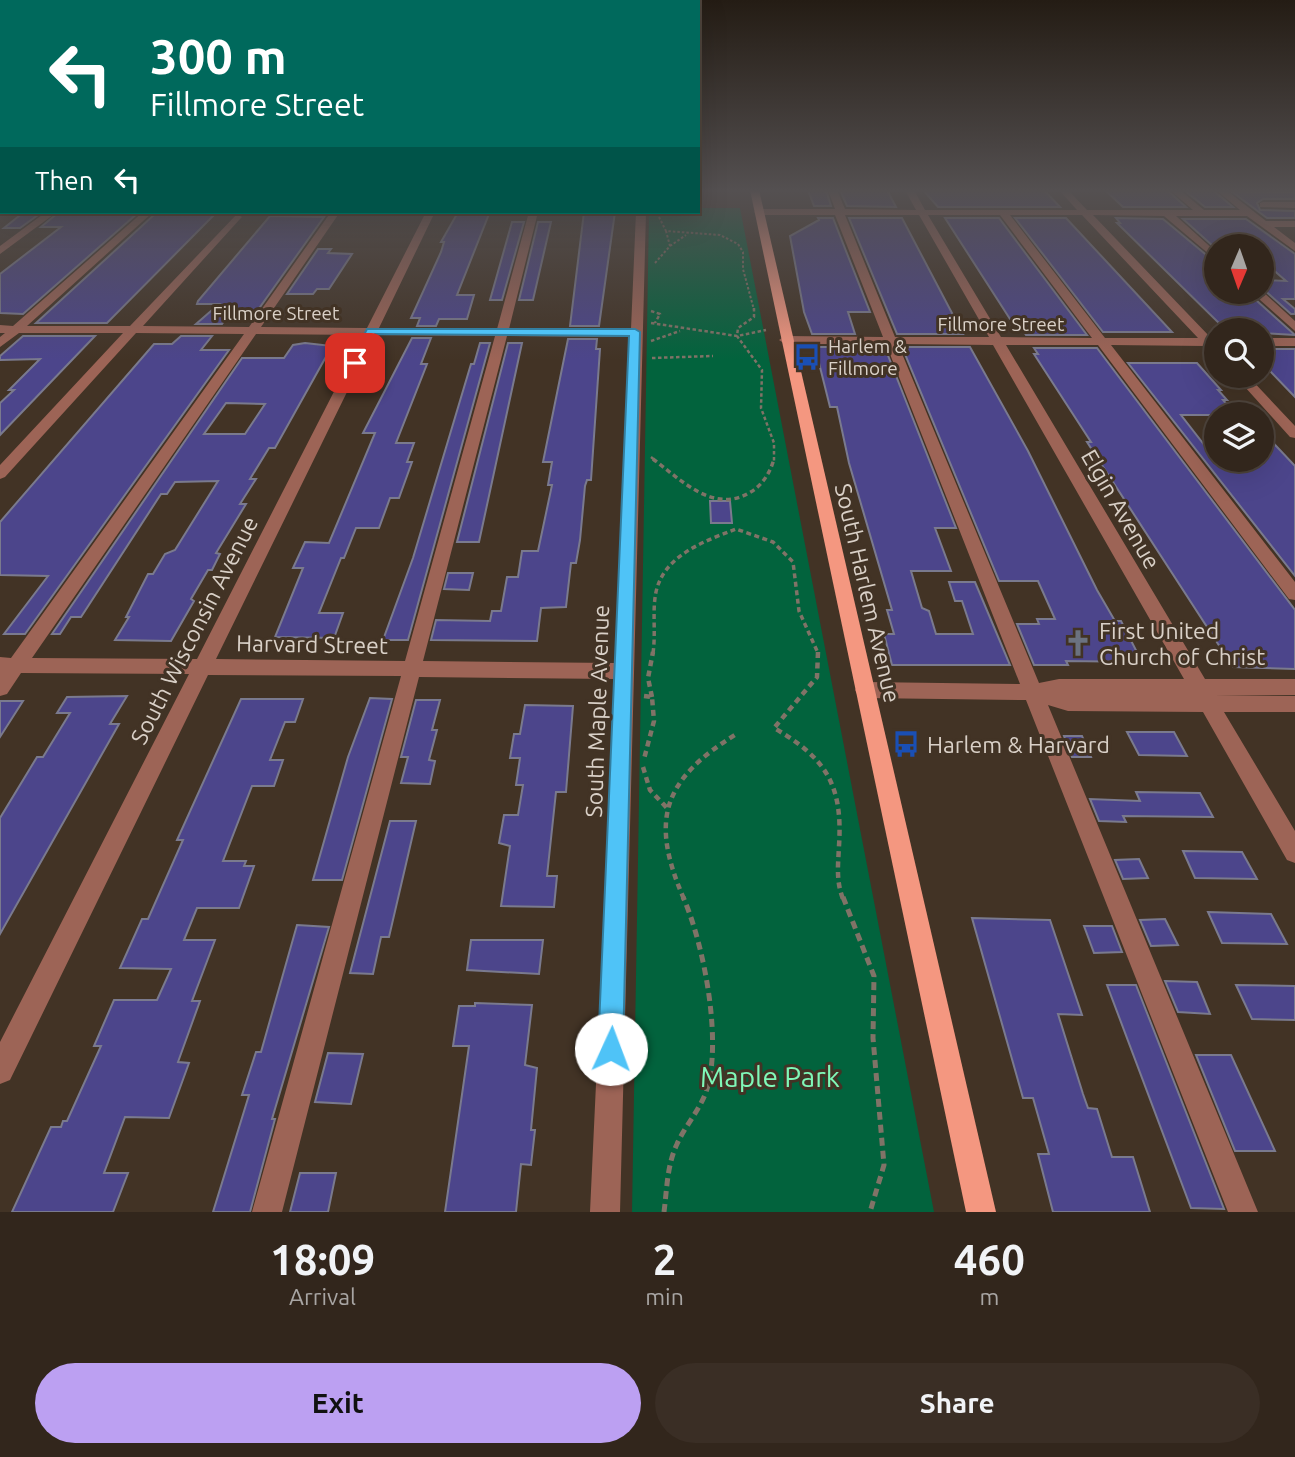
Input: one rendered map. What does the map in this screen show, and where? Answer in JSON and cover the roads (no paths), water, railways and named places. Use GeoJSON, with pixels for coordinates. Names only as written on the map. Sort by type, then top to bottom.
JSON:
{"type":"FeatureCollection","features":[{"type":"Feature","properties":{"kind":"main road","name":"South Harlem Avenue"},"geometry":{"type":"LineString","coordinates":[[766,247],[981,1212]]}},
{"type":"Feature","properties":{"kind":"street"},"geometry":{"type":"LineString","coordinates":[[0,343],[109,247]]}},
{"type":"Feature","properties":{"kind":"street"},"geometry":{"type":"LineString","coordinates":[[0,474],[210,247]]}},
{"type":"Feature","properties":{"kind":"street"},"geometry":{"type":"LineString","coordinates":[[0,688],[8,665],[311,247]]}},
{"type":"Feature","properties":{"kind":"street","name":"South Wisconsin Avenue"},"geometry":{"type":"LineString","coordinates":[[0,1070],[414,247]]}},
{"type":"Feature","properties":{"kind":"street"},"geometry":{"type":"LineString","coordinates":[[267,1212],[525,247]]}},
{"type":"Feature","properties":{"kind":"street","name":"South Maple Avenue"},"geometry":{"type":"LineString","coordinates":[[605,1212],[623,671],[642,332],[641,247]]}},
{"type":"Feature","properties":{"kind":"street"},"geometry":{"type":"LineString","coordinates":[[854,247],[1243,1212]]}},
{"type":"Feature","properties":{"kind":"street","name":"Elgin Avenue"},"geometry":{"type":"LineString","coordinates":[[942,247],[1295,852]]}},
{"type":"Feature","properties":{"kind":"street"},"geometry":{"type":"LineString","coordinates":[[1029,247],[1295,594]]}},
{"type":"Feature","properties":{"kind":"street"},"geometry":{"type":"LineString","coordinates":[[1117,247],[1204,335]]}},
{"type":"Feature","properties":{"kind":"street"},"geometry":{"type":"LineString","coordinates":[[1269,304],[1295,327]]}},
{"type":"Feature","properties":{"kind":"street","name":"Fillmore Street"},"geometry":{"type":"LineString","coordinates":[[0,329],[642,332]]}},
{"type":"Feature","properties":{"kind":"street","name":"Fillmore Street"},"geometry":{"type":"LineString","coordinates":[[785,340],[1102,341],[1204,345]]}},
{"type":"Feature","properties":{"kind":"street"},"geometry":{"type":"LineString","coordinates":[[1274,342],[1295,342]]}},
{"type":"Feature","properties":{"kind":"street"},"geometry":{"type":"LineString","coordinates":[[1252,388],[1295,434]]}},
{"type":"Feature","properties":{"kind":"street","name":"Harvard Street"},"geometry":{"type":"LineString","coordinates":[[8,665],[623,671]]}},
{"type":"Feature","properties":{"kind":"street"},"geometry":{"type":"LineString","coordinates":[[865,690],[1033,692],[1068,703],[1295,687]]}},
{"type":"Feature","properties":{"kind":"street"},"geometry":{"type":"LineString","coordinates":[[1204,695],[1295,704]]}},
{"type":"Feature","properties":{"kind":"place","name":"Harlem & Fillmore"},"geometry":{"type":"Point","coordinates":[807,357]}},
{"type":"Feature","properties":{"kind":"place","name":"First United Church of Christ"},"geometry":{"type":"Point","coordinates":[1078,643]}},
{"type":"Feature","properties":{"kind":"place","name":"Harlem & Harvard"},"geometry":{"type":"Point","coordinates":[906,744]}},
{"type":"Feature","properties":{"kind":"park label","name":"Maple Park"},"geometry":{"type":"Point","coordinates":[770,1076]}}]}
